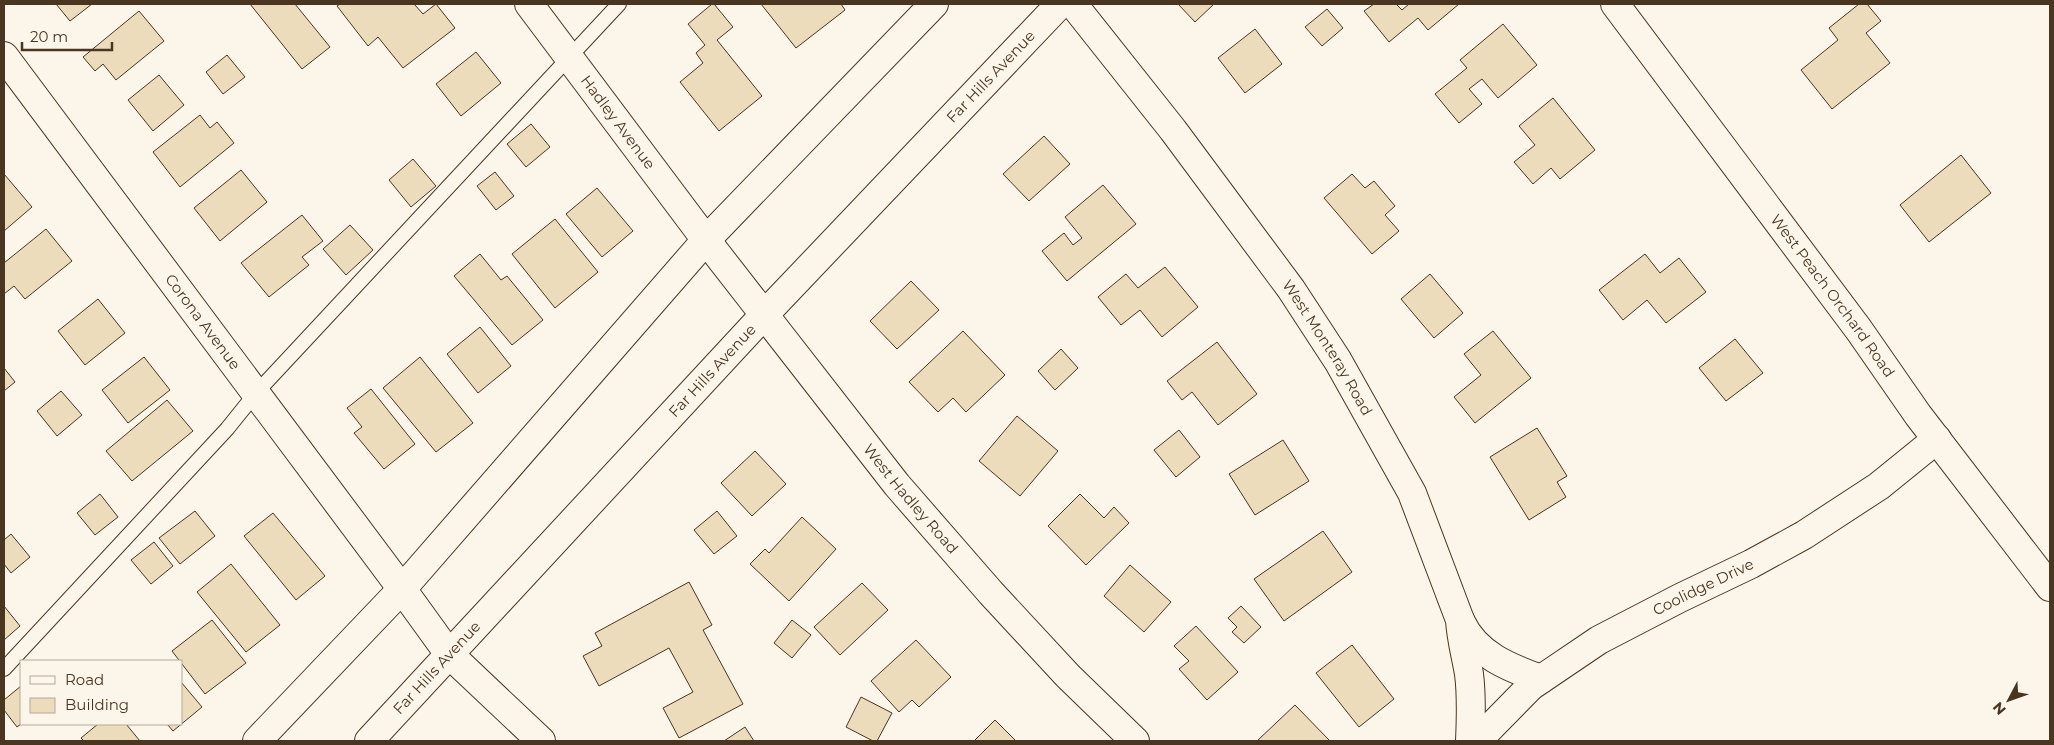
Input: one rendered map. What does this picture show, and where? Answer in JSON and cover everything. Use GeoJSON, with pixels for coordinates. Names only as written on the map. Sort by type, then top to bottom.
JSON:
{"type":"FeatureCollection","features":[{"type":"Feature","properties":{"kind":"street","name":"Hadley Avenue"},"geometry":{"type":"LineString","coordinates":[[529,4],[706,240]]}},
{"type":"Feature","properties":{"kind":"street"},"geometry":{"type":"LineString","coordinates":[[256,741],[402,589],[706,240],[934,4]]}},
{"type":"Feature","properties":{"kind":"street","name":"Far Hills Avenue"},"geometry":{"type":"LineString","coordinates":[[369,741],[764,315],[1060,4]]}},
{"type":"Feature","properties":{"kind":"street","name":"West Monteray Road"},"geometry":{"type":"LineString","coordinates":[[1073,4],[1098,33],[1197,162],[1291,289],[1338,361],[1412,493],[1460,620],[1461,638],[1472,702],[1470,741]]}},
{"type":"Feature","properties":{"kind":"street","name":"West Peach Orchard Road"},"geometry":{"type":"LineString","coordinates":[[1615,4],[1859,330],[1918,415],[2050,587]]}},
{"type":"Feature","properties":{"kind":"street","name":"Corona Avenue"},"geometry":{"type":"LineString","coordinates":[[4,56],[449,654],[541,741]]}},
{"type":"Feature","properties":{"kind":"street","name":"West Hadley Road"},"geometry":{"type":"LineString","coordinates":[[706,240],[897,485],[1068,676],[1135,741]]}},
{"type":"Feature","properties":{"kind":"street","name":"Coolidge Drive"},"geometry":{"type":"LineString","coordinates":[[1477,741],[1530,686],[1600,640],[1680,598],[1751,564],[1804,535],[1879,486],[1938,439]]}},
{"type":"Feature","properties":{"kind":"street"},"geometry":{"type":"LineString","coordinates":[[1460,620],[1465,630],[1485,653],[1507,667],[1541,679]]}},
{"type":"Feature","properties":{"kind":"lane"},"geometry":{"type":"LineString","coordinates":[[4,668],[227,429],[256,393],[619,4]]}},
{"type":"Feature","properties":{"kind":"building"},"geometry":{"type":"Polygon","coordinates":[[[56,4],[92,4],[70,21],[56,4]]]}},
{"type":"Feature","properties":{"kind":"building"},"geometry":{"type":"Polygon","coordinates":[[[250,4],[295,4],[330,47],[302,69],[250,4]]]}},
{"type":"Feature","properties":{"kind":"building"},"geometry":{"type":"Polygon","coordinates":[[[340,4],[414,4],[423,14],[436,4],[455,28],[403,68],[378,37],[368,46],[337,6],[340,4]]]}},
{"type":"Feature","properties":{"kind":"building"},"geometry":{"type":"Polygon","coordinates":[[[712,4],[733,27],[717,40],[762,96],[719,131],[680,82],[703,63],[696,53],[705,45],[688,24],[712,4]]]}},
{"type":"Feature","properties":{"kind":"building"},"geometry":{"type":"Polygon","coordinates":[[[761,4],[841,4],[845,10],[796,48],[761,4]]]}},
{"type":"Feature","properties":{"kind":"building"},"geometry":{"type":"Polygon","coordinates":[[[1178,4],[1214,4],[1195,22],[1178,4]]]}},
{"type":"Feature","properties":{"kind":"building"},"geometry":{"type":"Polygon","coordinates":[[[1374,4],[1396,4],[1402,10],[1409,4],[1459,4],[1428,30],[1418,18],[1389,42],[1364,11],[1374,4]]]}},
{"type":"Feature","properties":{"kind":"building"},"geometry":{"type":"Polygon","coordinates":[[[1859,4],[1867,4],[1881,21],[1866,33],[1890,63],[1832,109],[1801,70],[1838,40],[1829,28],[1859,4]]]}},
{"type":"Feature","properties":{"kind":"building"},"geometry":{"type":"Polygon","coordinates":[[[1327,9],[1343,28],[1322,46],[1305,27],[1327,9]]]}},
{"type":"Feature","properties":{"kind":"building"},"geometry":{"type":"Polygon","coordinates":[[[139,11],[164,41],[116,80],[103,64],[95,71],[83,57],[139,11]]]}},
{"type":"Feature","properties":{"kind":"building"},"geometry":{"type":"Polygon","coordinates":[[[1503,24],[1537,65],[1498,98],[1482,79],[1469,89],[1482,104],[1459,123],[1435,94],[1467,68],[1460,60],[1503,24]]]}},
{"type":"Feature","properties":{"kind":"building"},"geometry":{"type":"Polygon","coordinates":[[[1255,29],[1282,64],[1245,93],[1218,58],[1255,29]]]}},
{"type":"Feature","properties":{"kind":"building"},"geometry":{"type":"Polygon","coordinates":[[[476,52],[501,83],[461,116],[436,84],[476,52]]]}},
{"type":"Feature","properties":{"kind":"building"},"geometry":{"type":"Polygon","coordinates":[[[227,55],[245,77],[223,94],[206,72],[227,55]]]}},
{"type":"Feature","properties":{"kind":"building"},"geometry":{"type":"Polygon","coordinates":[[[159,75],[184,105],[153,131],[128,100],[159,75]]]}},
{"type":"Feature","properties":{"kind":"building"},"geometry":{"type":"Polygon","coordinates":[[[1553,98],[1595,150],[1560,179],[1551,168],[1533,184],[1514,162],[1535,145],[1519,126],[1553,98]]]}},
{"type":"Feature","properties":{"kind":"building"},"geometry":{"type":"Polygon","coordinates":[[[200,115],[210,128],[217,122],[234,143],[180,187],[153,152],[200,115]]]}},
{"type":"Feature","properties":{"kind":"building"},"geometry":{"type":"Polygon","coordinates":[[[531,124],[550,147],[526,167],[507,144],[531,124]]]}},
{"type":"Feature","properties":{"kind":"building"},"geometry":{"type":"Polygon","coordinates":[[[1044,136],[1070,164],[1029,201],[1003,174],[1044,136]]]}},
{"type":"Feature","properties":{"kind":"building"},"geometry":{"type":"Polygon","coordinates":[[[1961,155],[1991,193],[1929,242],[1900,205],[1961,155]]]}},
{"type":"Feature","properties":{"kind":"building"},"geometry":{"type":"Polygon","coordinates":[[[413,159],[436,186],[411,207],[389,180],[413,159]]]}},
{"type":"Feature","properties":{"kind":"building"},"geometry":{"type":"Polygon","coordinates":[[[241,170],[267,202],[220,241],[194,208],[241,170]]]}},
{"type":"Feature","properties":{"kind":"building"},"geometry":{"type":"Polygon","coordinates":[[[495,172],[514,196],[496,210],[477,186],[495,172]]]}},
{"type":"Feature","properties":{"kind":"building"},"geometry":{"type":"Polygon","coordinates":[[[4,174],[32,207],[4,231],[4,174]]]}},
{"type":"Feature","properties":{"kind":"building"},"geometry":{"type":"Polygon","coordinates":[[[1352,174],[1365,188],[1374,181],[1395,206],[1385,215],[1399,231],[1372,254],[1324,198],[1352,174]]]}},
{"type":"Feature","properties":{"kind":"building"},"geometry":{"type":"Polygon","coordinates":[[[1103,185],[1136,224],[1067,281],[1042,251],[1064,233],[1073,245],[1082,238],[1065,217],[1103,185]]]}},
{"type":"Feature","properties":{"kind":"building"},"geometry":{"type":"Polygon","coordinates":[[[597,188],[633,231],[602,257],[566,214],[597,188]]]}},
{"type":"Feature","properties":{"kind":"building"},"geometry":{"type":"Polygon","coordinates":[[[302,215],[323,241],[302,257],[309,265],[269,297],[241,263],[302,215]]]}},
{"type":"Feature","properties":{"kind":"building"},"geometry":{"type":"Polygon","coordinates":[[[555,219],[598,272],[555,308],[512,254],[555,219]]]}},
{"type":"Feature","properties":{"kind":"building"},"geometry":{"type":"Polygon","coordinates":[[[350,225],[373,250],[346,275],[323,249],[350,225]]]}},
{"type":"Feature","properties":{"kind":"building"},"geometry":{"type":"Polygon","coordinates":[[[46,229],[72,261],[25,299],[14,286],[4,294],[4,263],[46,229]]]}},
{"type":"Feature","properties":{"kind":"building"},"geometry":{"type":"Polygon","coordinates":[[[480,254],[501,280],[507,276],[543,320],[512,345],[454,276],[480,254]]]}},
{"type":"Feature","properties":{"kind":"building"},"geometry":{"type":"Polygon","coordinates":[[[1645,254],[1660,273],[1679,258],[1706,292],[1666,323],[1647,300],[1623,320],[1599,290],[1645,254]]]}},
{"type":"Feature","properties":{"kind":"building"},"geometry":{"type":"Polygon","coordinates":[[[1165,267],[1198,307],[1162,337],[1140,310],[1121,325],[1098,297],[1126,274],[1138,288],[1165,267]]]}},
{"type":"Feature","properties":{"kind":"building"},"geometry":{"type":"Polygon","coordinates":[[[1430,274],[1463,313],[1434,338],[1401,299],[1430,274]]]}},
{"type":"Feature","properties":{"kind":"building"},"geometry":{"type":"Polygon","coordinates":[[[911,281],[939,310],[897,349],[870,321],[911,281]]]}},
{"type":"Feature","properties":{"kind":"building"},"geometry":{"type":"Polygon","coordinates":[[[98,299],[125,333],[85,365],[58,331],[98,299]]]}},
{"type":"Feature","properties":{"kind":"building"},"geometry":{"type":"Polygon","coordinates":[[[480,327],[511,366],[478,393],[447,354],[480,327]]]}},
{"type":"Feature","properties":{"kind":"building"},"geometry":{"type":"Polygon","coordinates":[[[963,331],[1005,375],[966,412],[953,398],[938,412],[909,382],[963,331]]]}},
{"type":"Feature","properties":{"kind":"building"},"geometry":{"type":"Polygon","coordinates":[[[1493,331],[1531,378],[1475,423],[1454,397],[1481,375],[1464,354],[1493,331]]]}},
{"type":"Feature","properties":{"kind":"building"},"geometry":{"type":"Polygon","coordinates":[[[1735,339],[1763,373],[1726,401],[1699,368],[1735,339]]]}},
{"type":"Feature","properties":{"kind":"building"},"geometry":{"type":"Polygon","coordinates":[[[1217,342],[1257,394],[1218,425],[1192,392],[1182,400],[1167,381],[1217,342]]]}},
{"type":"Feature","properties":{"kind":"building"},"geometry":{"type":"Polygon","coordinates":[[[1061,349],[1078,368],[1055,390],[1038,371],[1061,349]]]}},
{"type":"Feature","properties":{"kind":"building"},"geometry":{"type":"Polygon","coordinates":[[[144,357],[170,390],[128,423],[102,390],[144,357]]]}},
{"type":"Feature","properties":{"kind":"building"},"geometry":{"type":"Polygon","coordinates":[[[420,357],[473,423],[436,452],[383,388],[420,357]]]}},
{"type":"Feature","properties":{"kind":"building"},"geometry":{"type":"Polygon","coordinates":[[[4,368],[15,382],[4,391],[4,368]]]}},
{"type":"Feature","properties":{"kind":"building"},"geometry":{"type":"Polygon","coordinates":[[[371,389],[415,444],[384,469],[354,433],[362,427],[347,408],[371,389]]]}},
{"type":"Feature","properties":{"kind":"building"},"geometry":{"type":"Polygon","coordinates":[[[61,391],[82,415],[57,436],[37,411],[61,391]]]}},
{"type":"Feature","properties":{"kind":"building"},"geometry":{"type":"Polygon","coordinates":[[[167,400],[193,431],[132,481],[106,451],[167,400]]]}},
{"type":"Feature","properties":{"kind":"building"},"geometry":{"type":"Polygon","coordinates":[[[1017,416],[1058,451],[1020,496],[979,461],[1017,416]]]}},
{"type":"Feature","properties":{"kind":"building"},"geometry":{"type":"Polygon","coordinates":[[[1537,428],[1567,476],[1557,482],[1566,497],[1529,520],[1490,457],[1537,428]]]}},
{"type":"Feature","properties":{"kind":"building"},"geometry":{"type":"Polygon","coordinates":[[[1179,430],[1200,457],[1176,477],[1154,450],[1179,430]]]}},
{"type":"Feature","properties":{"kind":"building"},"geometry":{"type":"Polygon","coordinates":[[[1283,440],[1309,481],[1255,515],[1229,474],[1283,440]]]}},
{"type":"Feature","properties":{"kind":"building"},"geometry":{"type":"Polygon","coordinates":[[[755,451],[786,484],[752,516],[721,483],[755,451]]]}},
{"type":"Feature","properties":{"kind":"building"},"geometry":{"type":"Polygon","coordinates":[[[100,494],[118,517],[95,535],[77,513],[100,494]]]}},
{"type":"Feature","properties":{"kind":"building"},"geometry":{"type":"Polygon","coordinates":[[[1080,494],[1104,518],[1114,507],[1129,523],[1086,565],[1048,526],[1080,494]]]}},
{"type":"Feature","properties":{"kind":"building"},"geometry":{"type":"Polygon","coordinates":[[[195,511],[215,536],[180,564],[159,538],[195,511]]]}},
{"type":"Feature","properties":{"kind":"building"},"geometry":{"type":"Polygon","coordinates":[[[717,511],[737,536],[714,554],[694,530],[717,511]]]}},
{"type":"Feature","properties":{"kind":"building"},"geometry":{"type":"Polygon","coordinates":[[[273,513],[325,576],[296,600],[244,536],[273,513]]]}},
{"type":"Feature","properties":{"kind":"building"},"geometry":{"type":"Polygon","coordinates":[[[802,517],[836,549],[789,601],[750,564],[765,549],[769,553],[802,517]]]}},
{"type":"Feature","properties":{"kind":"building"},"geometry":{"type":"Polygon","coordinates":[[[1323,531],[1352,572],[1284,621],[1254,579],[1323,531]]]}},
{"type":"Feature","properties":{"kind":"building"},"geometry":{"type":"Polygon","coordinates":[[[11,534],[30,557],[11,573],[4,564],[4,540],[11,534]]]}},
{"type":"Feature","properties":{"kind":"building"},"geometry":{"type":"Polygon","coordinates":[[[154,542],[173,566],[151,584],[131,560],[154,542]]]}},
{"type":"Feature","properties":{"kind":"building"},"geometry":{"type":"Polygon","coordinates":[[[231,564],[280,625],[246,652],[197,592],[231,564]]]}},
{"type":"Feature","properties":{"kind":"building"},"geometry":{"type":"Polygon","coordinates":[[[1130,565],[1171,602],[1144,632],[1104,596],[1130,565]]]}},
{"type":"Feature","properties":{"kind":"building"},"geometry":{"type":"Polygon","coordinates":[[[689,582],[712,625],[703,630],[743,704],[679,738],[663,708],[693,692],[669,648],[599,686],[583,656],[602,646],[595,633],[689,582]]]}},
{"type":"Feature","properties":{"kind":"building"},"geometry":{"type":"Polygon","coordinates":[[[862,583],[888,610],[840,655],[814,627],[862,583]]]}},
{"type":"Feature","properties":{"kind":"building"},"geometry":{"type":"Polygon","coordinates":[[[4,606],[20,626],[4,640],[4,606]]]}},
{"type":"Feature","properties":{"kind":"building"},"geometry":{"type":"Polygon","coordinates":[[[1241,606],[1261,627],[1244,643],[1232,632],[1237,627],[1228,618],[1241,606]]]}},
{"type":"Feature","properties":{"kind":"building"},"geometry":{"type":"Polygon","coordinates":[[[212,620],[246,663],[205,694],[182,664],[182,660],[179,660],[172,651],[212,620]]]}},
{"type":"Feature","properties":{"kind":"building"},"geometry":{"type":"Polygon","coordinates":[[[792,620],[811,635],[792,658],[774,643],[792,620]]]}},
{"type":"Feature","properties":{"kind":"building"},"geometry":{"type":"Polygon","coordinates":[[[1196,626],[1238,672],[1207,700],[1179,669],[1189,661],[1174,646],[1196,626]]]}},
{"type":"Feature","properties":{"kind":"building"},"geometry":{"type":"Polygon","coordinates":[[[916,640],[951,677],[919,707],[912,700],[899,712],[871,681],[916,640]]]}},
{"type":"Feature","properties":{"kind":"building"},"geometry":{"type":"Polygon","coordinates":[[[1352,645],[1394,699],[1359,727],[1316,673],[1352,645]]]}},
{"type":"Feature","properties":{"kind":"building"},"geometry":{"type":"Polygon","coordinates":[[[182,683],[202,707],[182,724],[182,683]]]}},
{"type":"Feature","properties":{"kind":"building"},"geometry":{"type":"Polygon","coordinates":[[[20,687],[20,725],[17,727],[4,710],[4,700],[20,687]]]}},
{"type":"Feature","properties":{"kind":"building"},"geometry":{"type":"Polygon","coordinates":[[[861,697],[892,713],[877,741],[873,741],[846,727],[861,697]]]}},
{"type":"Feature","properties":{"kind":"building"},"geometry":{"type":"Polygon","coordinates":[[[1295,705],[1330,741],[1257,741],[1295,705]]]}},
{"type":"Feature","properties":{"kind":"building"},"geometry":{"type":"Polygon","coordinates":[[[995,720],[1016,741],[974,741],[995,720]]]}},
{"type":"Feature","properties":{"kind":"building"},"geometry":{"type":"Polygon","coordinates":[[[97,725],[127,725],[140,741],[84,741],[81,738],[97,725]]]}},
{"type":"Feature","properties":{"kind":"building"},"geometry":{"type":"Polygon","coordinates":[[[168,725],[180,725],[173,731],[168,725]]]}},
{"type":"Feature","properties":{"kind":"building"},"geometry":{"type":"Polygon","coordinates":[[[745,727],[754,741],[724,741],[745,727]]]}}]}
